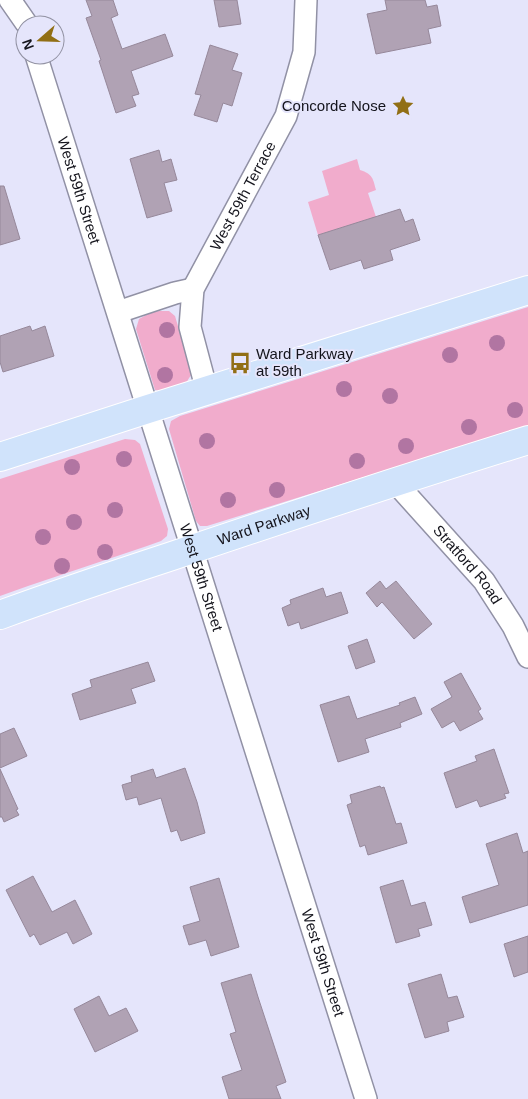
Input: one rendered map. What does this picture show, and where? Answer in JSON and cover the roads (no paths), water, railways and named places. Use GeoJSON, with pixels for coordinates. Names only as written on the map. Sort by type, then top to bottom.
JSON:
{"type":"FeatureCollection","features":[{"type":"Feature","properties":{"kind":"main road"},"geometry":{"type":"LineString","coordinates":[[0,458],[148,409],[528,290]]}},
{"type":"Feature","properties":{"kind":"main road","name":"Ward Parkway"},"geometry":{"type":"LineString","coordinates":[[0,615],[193,548],[528,440]]}},
{"type":"Feature","properties":{"kind":"street"},"geometry":{"type":"LineString","coordinates":[[10,0],[20,15]]}},
{"type":"Feature","properties":{"kind":"street"},"geometry":{"type":"LineString","coordinates":[[25,0],[26,15]]}},
{"type":"Feature","properties":{"kind":"street","name":"West 59th Terrace"},"geometry":{"type":"LineString","coordinates":[[207,391],[190,327],[193,289],[286,116],[304,52],[306,0]]}},
{"type":"Feature","properties":{"kind":"street","name":"West 59th Street"},"geometry":{"type":"LineString","coordinates":[[39,65],[366,1099]]}},
{"type":"Feature","properties":{"kind":"street"},"geometry":{"type":"LineString","coordinates":[[118,312],[193,289]]}},
{"type":"Feature","properties":{"kind":"street","name":"Stratford Road"},"geometry":{"type":"LineString","coordinates":[[395,482],[484,580],[513,626],[528,657]]}},
{"type":"Feature","properties":{"kind":"place","name":"Concorde Nose"},"geometry":{"type":"Point","coordinates":[403,106]}},
{"type":"Feature","properties":{"kind":"place","name":"Ward Parkway at 59th"},"geometry":{"type":"Point","coordinates":[240,363]}}]}
